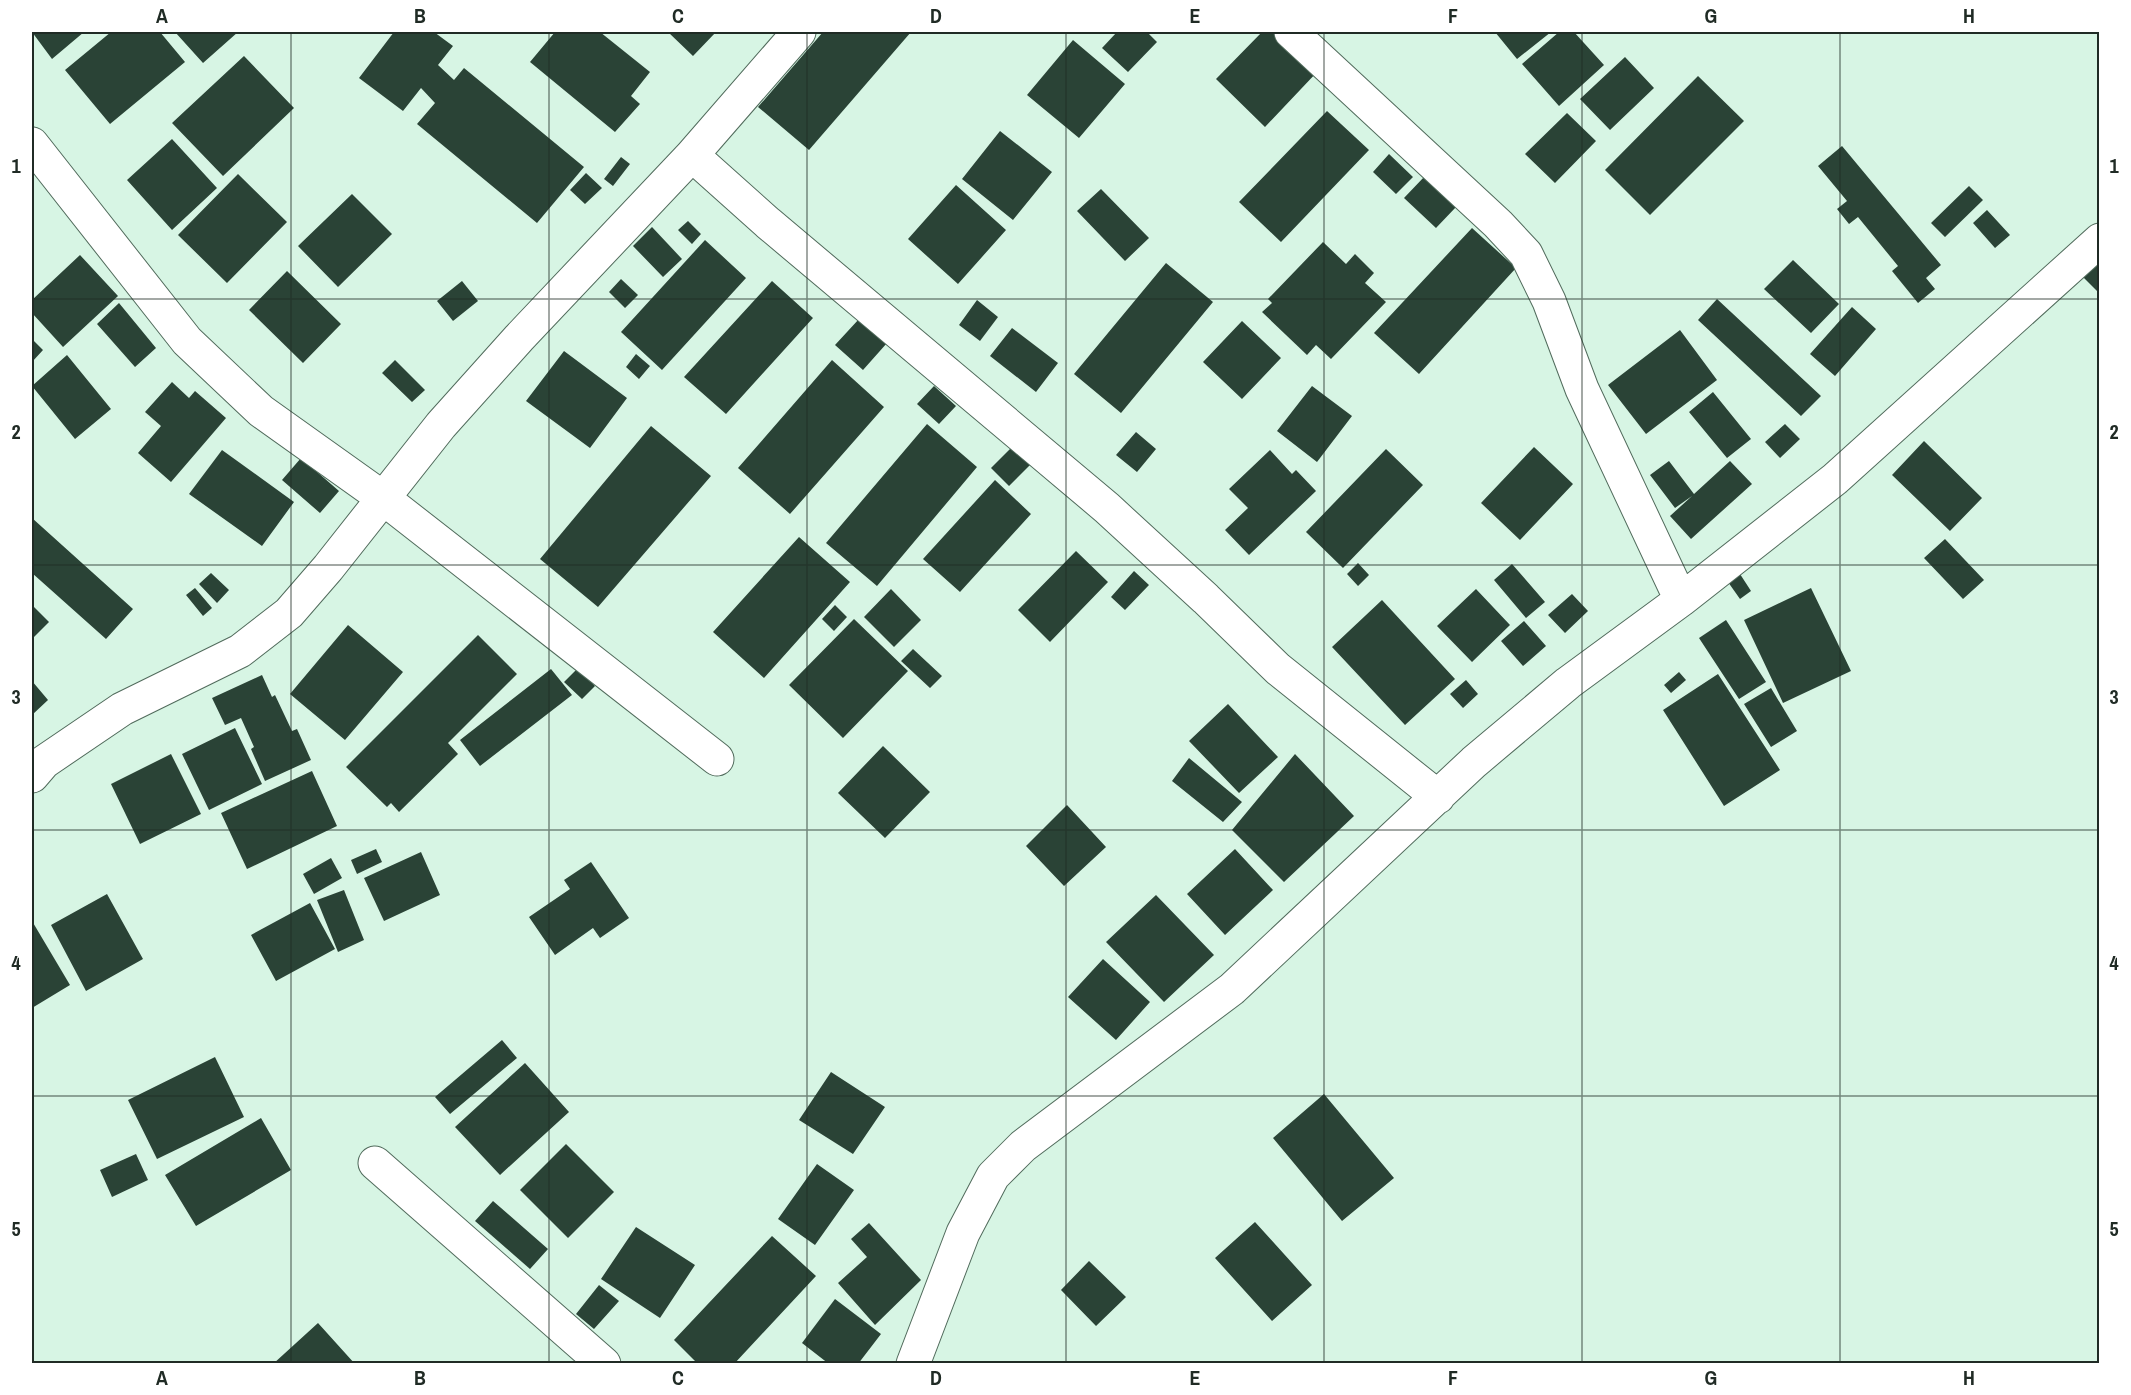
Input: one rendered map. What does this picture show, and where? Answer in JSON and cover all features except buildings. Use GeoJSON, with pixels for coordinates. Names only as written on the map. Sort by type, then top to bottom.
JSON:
{"type":"FeatureCollection","features":[{"type":"Feature","properties":{"kind":"street"},"geometry":{"type":"LineString","coordinates":[[32,776],[44,762],[122,709],[240,651],[288,613],[328,568],[441,425],[519,338],[692,155],[799,32]]}},
{"type":"Feature","properties":{"kind":"street"},"geometry":{"type":"LineString","coordinates":[[1291,32],[1498,224],[1526,254],[1549,301],[1582,389],[1681,600]]}},
{"type":"Feature","properties":{"kind":"street"},"geometry":{"type":"LineString","coordinates":[[32,144],[187,341],[261,411],[383,498],[717,759]]}},
{"type":"Feature","properties":{"kind":"street"},"geometry":{"type":"LineString","coordinates":[[692,155],[768,223],[1107,508],[1278,669],[1438,797]]}},
{"type":"Feature","properties":{"kind":"street"},"geometry":{"type":"LineString","coordinates":[[913,1364],[963,1233],[993,1176],[1023,1146],[1232,989],[1474,762],[1568,683],[1681,600],[1835,479],[2100,240]]}},
{"type":"Feature","properties":{"kind":"street"},"geometry":{"type":"LineString","coordinates":[[375,1163],[604,1364]]}}]}
